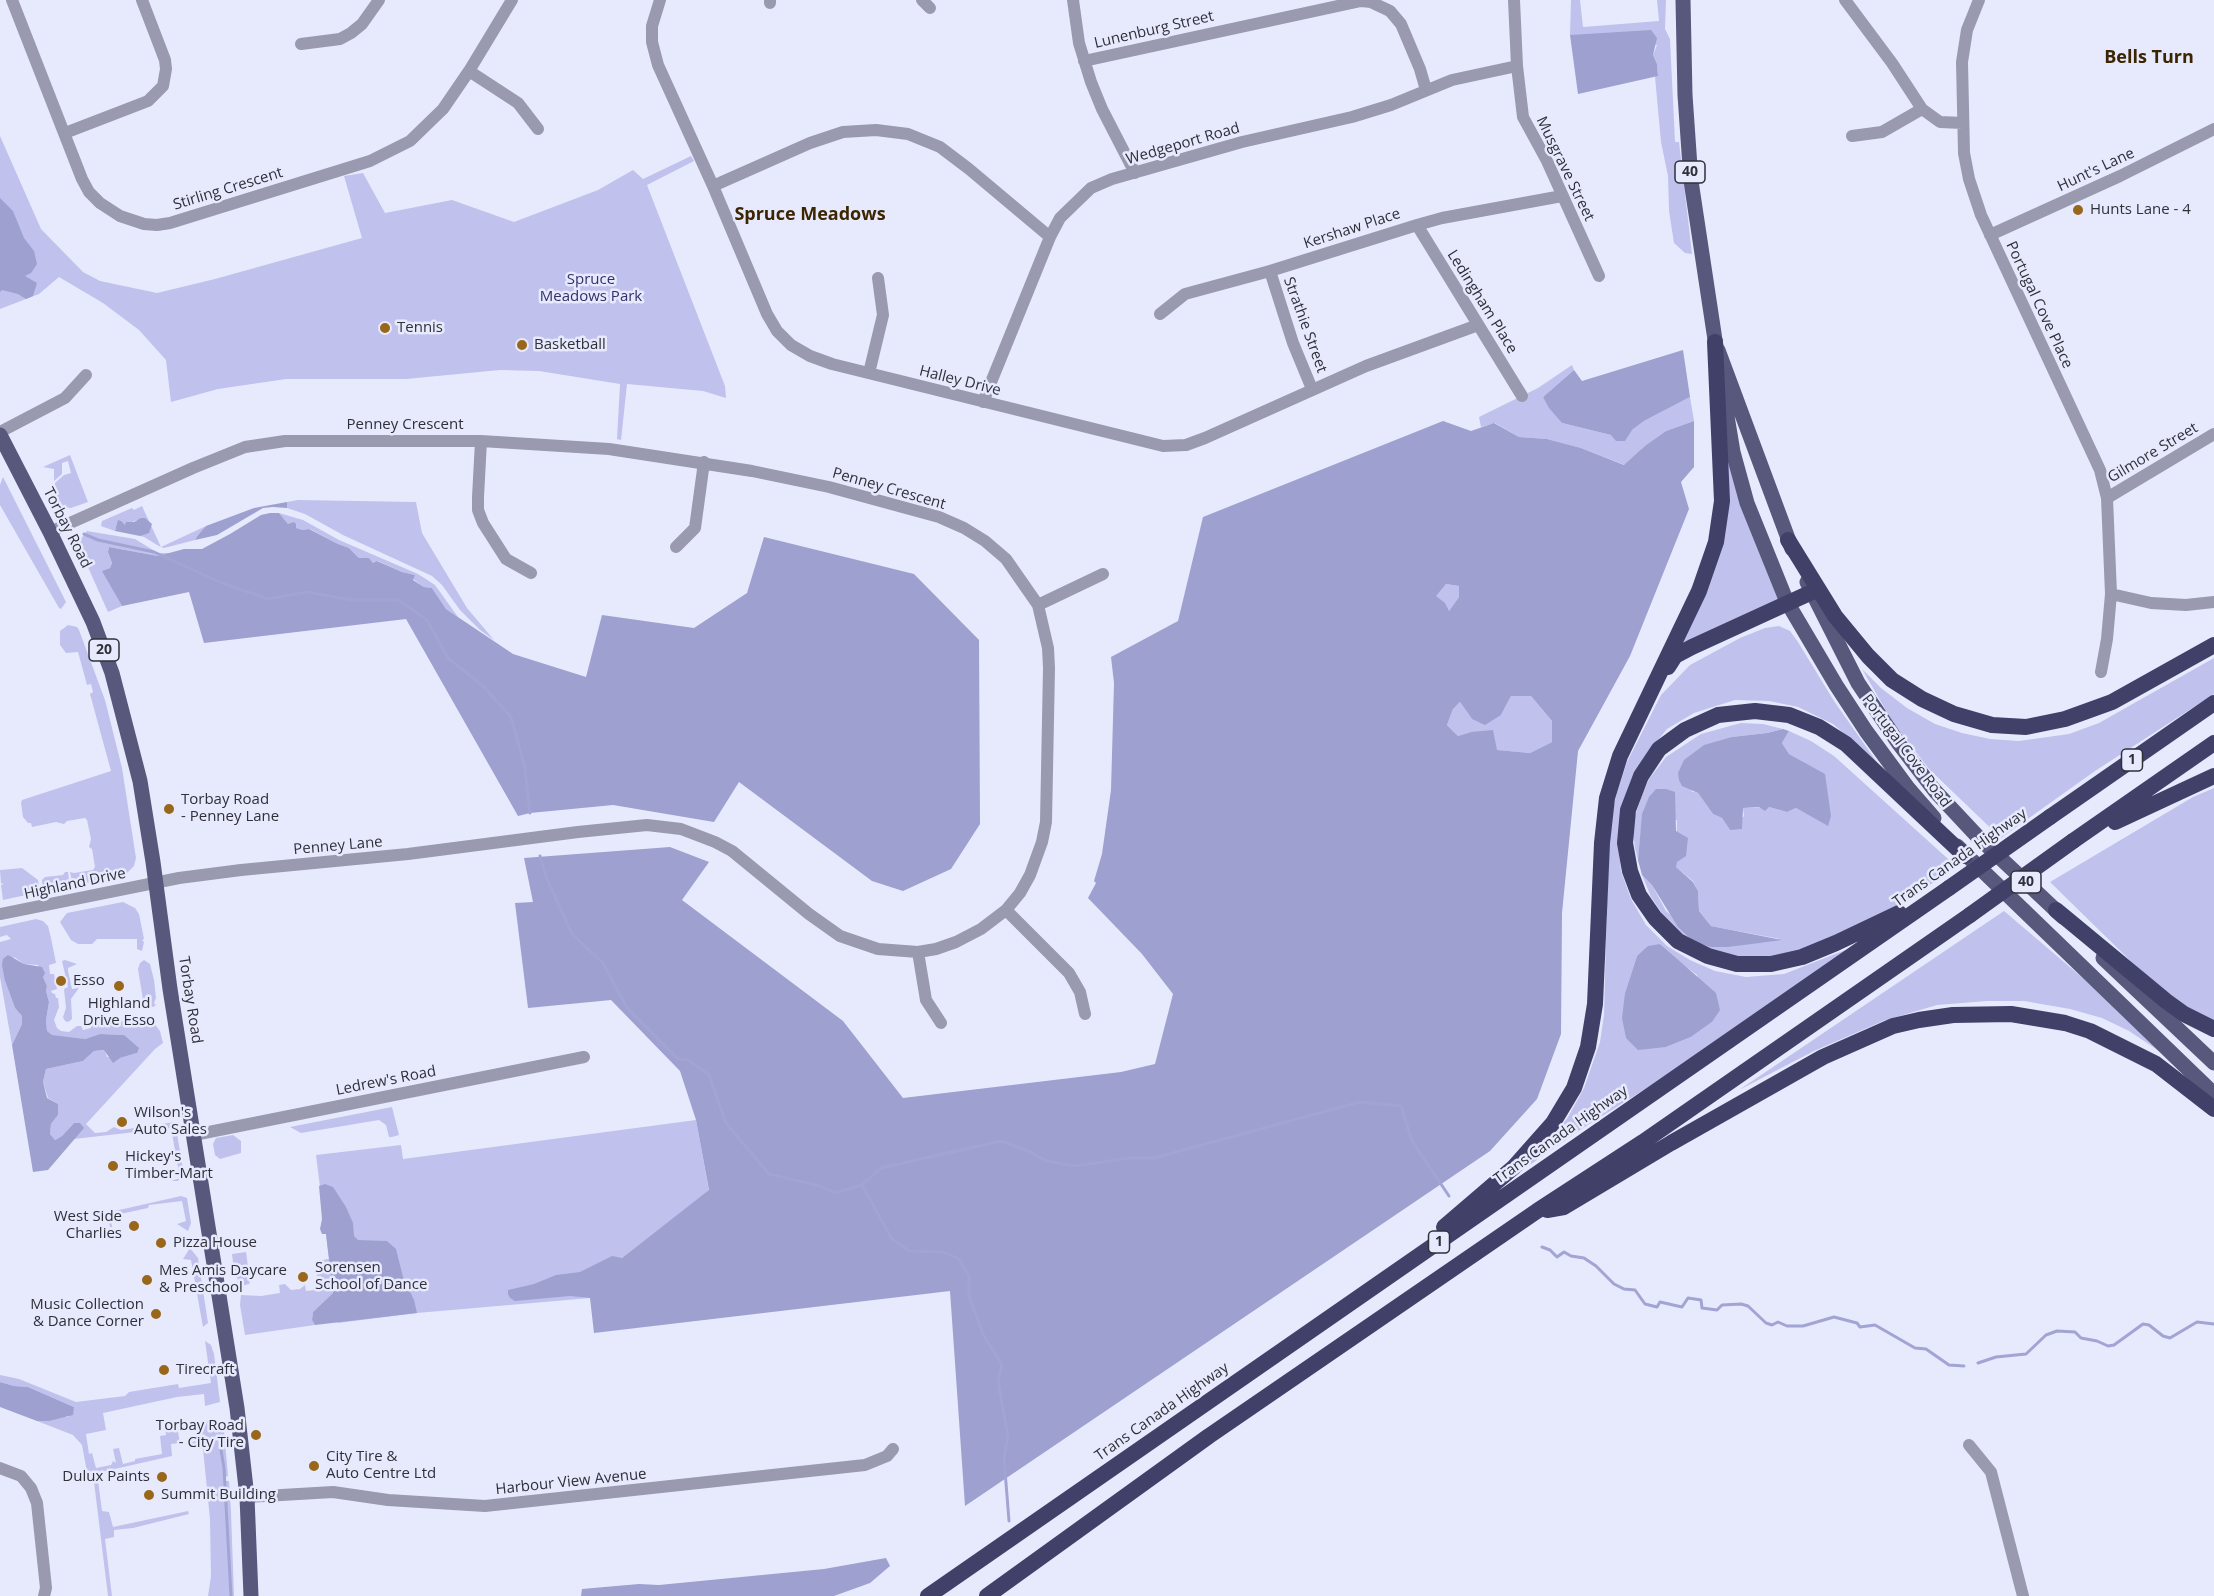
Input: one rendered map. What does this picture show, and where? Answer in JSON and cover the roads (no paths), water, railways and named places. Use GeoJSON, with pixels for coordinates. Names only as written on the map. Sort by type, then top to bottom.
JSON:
{"type":"FeatureCollection","features":[{"type":"Feature","properties":{"kind":"highway"},"geometry":{"type":"LineString","coordinates":[[1350,1304],[1514,1167],[1553,1123],[1574,1088],[1588,1047],[1595,1004],[1602,843],[1607,798],[1620,756],[1699,591],[1716,542],[1722,501],[1715,342]]}},
{"type":"Feature","properties":{"kind":"highway"},"geometry":{"type":"LineString","coordinates":[[1788,540],[1835,616],[1868,656],[1892,680],[1922,699],[1954,714],[1992,725],[2026,727],[2074,716],[2112,702],[2214,645]]}},
{"type":"Feature","properties":{"kind":"highway"},"geometry":{"type":"LineString","coordinates":[[1650,693],[1676,656],[1718,633],[1812,592]]}},
{"type":"Feature","properties":{"kind":"highway","name":"Trans Canada Highway"},"geometry":{"type":"LineString","coordinates":[[928,1596],[2214,703]]}},
{"type":"Feature","properties":{"kind":"highway"},"geometry":{"type":"LineString","coordinates":[[1949,888],[1802,957],[1772,964],[1737,964],[1708,956],[1678,941],[1650,911],[1639,895],[1630,871],[1625,843],[1628,810],[1641,776],[1659,749],[1685,730],[1718,715],[1755,711],[1778,714],[1819,727],[1846,744],[1965,855]]}},
{"type":"Feature","properties":{"kind":"highway","name":"1"},"geometry":{"type":"LineString","coordinates":[[987,1596],[1209,1436],[1643,1142],[2214,743]]}},
{"type":"Feature","properties":{"kind":"highway"},"geometry":{"type":"LineString","coordinates":[[2073,841],[2214,776]]}},
{"type":"Feature","properties":{"kind":"highway"},"geometry":{"type":"LineString","coordinates":[[2056,910],[2166,1001],[2184,1014],[2214,1029]]}},
{"type":"Feature","properties":{"kind":"highway"},"geometry":{"type":"LineString","coordinates":[[1538,1211],[1564,1207],[1671,1143],[1841,1048],[1893,1026],[1942,1017],[1983,1013],[2011,1014],[2065,1023],[2090,1031],[2156,1064],[2214,1109]]}},
{"type":"Feature","properties":{"kind":"main road","name":"Portugal Cove Road"},"geometry":{"type":"LineString","coordinates":[[1683,0],[1685,95],[1691,181],[1733,452],[1747,503],[1787,602],[1866,731],[1908,788],[1965,855],[2214,1094]]}},
{"type":"Feature","properties":{"kind":"main road","name":"Portugal Cove Road"},"geometry":{"type":"LineString","coordinates":[[1715,342],[1788,540],[1858,683],[1899,744],[1935,791],[1979,838],[2214,1063]]}},
{"type":"Feature","properties":{"kind":"main road","name":"Torbay Road"},"geometry":{"type":"LineString","coordinates":[[0,434],[93,622],[112,673],[140,781],[156,882],[163,946],[229,1352],[247,1497],[251,1596]]}},
{"type":"Feature","properties":{"kind":"street","name":"Stirling Crescent"},"geometry":{"type":"LineString","coordinates":[[12,0],[82,179],[100,203],[120,216],[144,224],[170,223],[370,161],[410,141],[443,109],[512,0]]}},
{"type":"Feature","properties":{"kind":"street"},"geometry":{"type":"LineString","coordinates":[[65,133],[148,101],[163,86],[165,60],[141,0]]}},
{"type":"Feature","properties":{"kind":"street"},"geometry":{"type":"LineString","coordinates":[[301,44],[340,39],[351,33],[362,24],[379,0]]}},
{"type":"Feature","properties":{"kind":"street","name":"Halley Drive"},"geometry":{"type":"LineString","coordinates":[[660,0],[652,26],[652,42],[658,64],[767,314],[777,331],[791,345],[810,356],[869,373],[1163,446],[1186,445],[1366,366],[1478,325]]}},
{"type":"Feature","properties":{"kind":"street"},"geometry":{"type":"LineString","coordinates":[[1073,0],[1075,24],[1084,61],[1102,109],[1135,173]]}},
{"type":"Feature","properties":{"kind":"street","name":"Musgrave Street"},"geometry":{"type":"LineString","coordinates":[[1514,0],[1517,66],[1523,117],[1547,161],[1599,276]]}},
{"type":"Feature","properties":{"kind":"street"},"geometry":{"type":"LineString","coordinates":[[1845,0],[1892,63],[1922,109],[1940,122],[1963,123]]}},
{"type":"Feature","properties":{"kind":"street","name":"Portugal Cove Place"},"geometry":{"type":"LineString","coordinates":[[1979,0],[1967,30],[1962,62],[1964,153],[1969,179],[1990,235],[2100,470],[2107,498],[2111,594],[2101,672]]}},
{"type":"Feature","properties":{"kind":"street","name":"Lunenburg Street"},"geometry":{"type":"LineString","coordinates":[[1084,61],[1361,1],[1371,2],[1389,11],[1401,24],[1426,90]]}},
{"type":"Feature","properties":{"kind":"street","name":"Wedgeport Road"},"geometry":{"type":"LineString","coordinates":[[983,402],[1050,237],[1060,218],[1091,188],[1112,179],[1242,142],[1352,117],[1391,105],[1452,80],[1517,66]]}},
{"type":"Feature","properties":{"kind":"street"},"geometry":{"type":"LineString","coordinates":[[469,71],[518,103],[538,129]]}},
{"type":"Feature","properties":{"kind":"street"},"geometry":{"type":"LineString","coordinates":[[1852,136],[1882,132],[1922,109]]}},
{"type":"Feature","properties":{"kind":"street","name":"Hunt's Lane"},"geometry":{"type":"LineString","coordinates":[[1990,235],[2120,176],[2214,129]]}},
{"type":"Feature","properties":{"kind":"street"},"geometry":{"type":"LineString","coordinates":[[713,186],[810,143],[843,132],[876,130],[908,134],[940,147],[1050,237]]}},
{"type":"Feature","properties":{"kind":"street","name":"Kershaw Place"},"geometry":{"type":"LineString","coordinates":[[1160,314],[1185,294],[1270,271],[1417,225],[1442,218],[1562,196]]}},
{"type":"Feature","properties":{"kind":"street","name":"Ledingham Place"},"geometry":{"type":"LineString","coordinates":[[1417,225],[1522,396]]}},
{"type":"Feature","properties":{"kind":"street","name":"Strathie Street"},"geometry":{"type":"LineString","coordinates":[[1270,271],[1293,343],[1312,389]]}},
{"type":"Feature","properties":{"kind":"street"},"geometry":{"type":"LineString","coordinates":[[869,373],[883,315],[878,278]]}},
{"type":"Feature","properties":{"kind":"street"},"geometry":{"type":"LineString","coordinates":[[0,434],[65,398],[86,375]]}},
{"type":"Feature","properties":{"kind":"street","name":"Gilmore Street"},"geometry":{"type":"LineString","coordinates":[[2107,498],[2214,434]]}},
{"type":"Feature","properties":{"kind":"street","name":"Penney Crescent"},"geometry":{"type":"LineString","coordinates":[[50,532],[193,468],[258,444],[285,441],[481,441],[609,449],[704,462],[829,487],[939,517],[964,528],[985,541],[1006,559],[1038,605],[1048,648],[1049,668],[1046,822],[1042,842],[1030,875],[1020,893],[1006,910],[981,929],[956,942],[918,952],[878,949],[840,936],[808,914],[732,851],[698,834],[665,826],[647,825],[524,839]]}},
{"type":"Feature","properties":{"kind":"street"},"geometry":{"type":"LineString","coordinates":[[481,441],[478,510],[483,523],[506,559],[531,573]]}},
{"type":"Feature","properties":{"kind":"street"},"geometry":{"type":"LineString","coordinates":[[676,547],[695,528],[704,462]]}},
{"type":"Feature","properties":{"kind":"street"},"geometry":{"type":"LineString","coordinates":[[1038,605],[1103,574]]}},
{"type":"Feature","properties":{"kind":"street"},"geometry":{"type":"LineString","coordinates":[[2111,594],[2151,603],[2186,605],[2214,602]]}},
{"type":"Feature","properties":{"kind":"street","name":"Penney Lane"},"geometry":{"type":"LineString","coordinates":[[156,882],[231,871],[408,854],[524,839]]}},
{"type":"Feature","properties":{"kind":"street","name":"Highland Drive"},"geometry":{"type":"LineString","coordinates":[[0,914],[156,882]]}},
{"type":"Feature","properties":{"kind":"street"},"geometry":{"type":"LineString","coordinates":[[1006,910],[1069,973],[1080,992],[1085,1014]]}},
{"type":"Feature","properties":{"kind":"street"},"geometry":{"type":"LineString","coordinates":[[918,952],[926,1000],[940,1023]]}},
{"type":"Feature","properties":{"kind":"street","name":"Ledrew's Road"},"geometry":{"type":"LineString","coordinates":[[194,1135],[584,1057]]}},
{"type":"Feature","properties":{"kind":"street"},"geometry":{"type":"LineString","coordinates":[[1969,1445],[1991,1472],[2023,1596]]}},
{"type":"Feature","properties":{"kind":"street","name":"Harbour View Avenue"},"geometry":{"type":"LineString","coordinates":[[247,1497],[333,1492],[388,1500],[485,1506],[865,1465],[887,1456],[893,1449]]}},
{"type":"Feature","properties":{"kind":"street"},"geometry":{"type":"LineString","coordinates":[[0,1468],[21,1476],[31,1488],[38,1503],[46,1588],[44,1596]]}},
{"type":"Feature","properties":{"kind":"waterway"},"geometry":{"type":"LineString","coordinates":[[84,534],[98,540],[154,552],[222,583],[268,599],[307,592],[352,600],[398,600],[427,620],[448,658],[482,685],[511,717],[525,768],[530,813]]}},
{"type":"Feature","properties":{"kind":"waterway"},"geometry":{"type":"LineString","coordinates":[[540,856],[546,877],[572,934],[603,963],[627,1008],[678,1059],[688,1060],[709,1075],[726,1123],[769,1174],[820,1186],[835,1193],[862,1185],[881,1168],[1001,1141],[1029,1151],[1046,1161],[1075,1166],[1129,1158],[1154,1158],[1360,1102],[1401,1106],[1412,1141],[1449,1196]]}},
{"type":"Feature","properties":{"kind":"waterway"},"geometry":{"type":"LineString","coordinates":[[862,1185],[892,1239],[909,1251],[943,1252],[959,1259],[969,1276],[969,1296],[983,1334],[1002,1365],[998,1381],[1008,1436],[1004,1458],[1009,1521]]}},
{"type":"Feature","properties":{"kind":"waterway"},"geometry":{"type":"LineString","coordinates":[[1542,1247],[1550,1250],[1557,1257],[1564,1252],[1571,1256],[1584,1258],[1596,1266],[1614,1284],[1624,1289],[1635,1290],[1645,1304],[1657,1307],[1660,1302],[1682,1307],[1688,1298],[1701,1300],[1702,1308],[1717,1310],[1722,1305],[1741,1304],[1748,1306],[1766,1323],[1772,1325],[1778,1322],[1787,1326],[1803,1326],[1834,1317],[1857,1323],[1860,1327],[1875,1325],[1915,1348],[1926,1349],[1949,1365],[1964,1366]]}},
{"type":"Feature","properties":{"kind":"waterway"},"geometry":{"type":"LineString","coordinates":[[1978,1363],[1996,1357],[2026,1354],[2046,1335],[2057,1331],[2075,1332],[2081,1338],[2108,1346],[2114,1345],[2143,1324],[2149,1325],[2163,1336],[2170,1338],[2197,1322],[2214,1324]]}},
{"type":"Feature","properties":{"kind":"waterway"},"geometry":{"type":"LineString","coordinates":[[220,1444],[224,1468],[231,1596]]}},
{"type":"Feature","properties":{"kind":"place","name":"Hunts Lane - 4"},"geometry":{"type":"Point","coordinates":[2078,210]}},
{"type":"Feature","properties":{"kind":"place","name":"Tennis"},"geometry":{"type":"Point","coordinates":[385,328]}},
{"type":"Feature","properties":{"kind":"place","name":"Basketball"},"geometry":{"type":"Point","coordinates":[522,345]}},
{"type":"Feature","properties":{"kind":"place","name":"Torbay Road - Penney Lane"},"geometry":{"type":"Point","coordinates":[169,809]}},
{"type":"Feature","properties":{"kind":"place","name":"Esso"},"geometry":{"type":"Point","coordinates":[61,981]}},
{"type":"Feature","properties":{"kind":"place","name":"Highland Drive Esso"},"geometry":{"type":"Point","coordinates":[119,986]}},
{"type":"Feature","properties":{"kind":"place","name":"Wilson's Auto Sales"},"geometry":{"type":"Point","coordinates":[122,1122]}},
{"type":"Feature","properties":{"kind":"place","name":"Hickey's Timber-Mart"},"geometry":{"type":"Point","coordinates":[113,1166]}},
{"type":"Feature","properties":{"kind":"place","name":"West Side Charlies"},"geometry":{"type":"Point","coordinates":[134,1226]}},
{"type":"Feature","properties":{"kind":"place","name":"Pizza House"},"geometry":{"type":"Point","coordinates":[161,1243]}},
{"type":"Feature","properties":{"kind":"place","name":"Sorensen School of Dance"},"geometry":{"type":"Point","coordinates":[303,1277]}},
{"type":"Feature","properties":{"kind":"place","name":"Mes Amis Daycare & Preschool"},"geometry":{"type":"Point","coordinates":[147,1280]}},
{"type":"Feature","properties":{"kind":"place","name":"Music Collection & Dance Corner"},"geometry":{"type":"Point","coordinates":[156,1314]}},
{"type":"Feature","properties":{"kind":"place","name":"Tirecraft"},"geometry":{"type":"Point","coordinates":[164,1370]}},
{"type":"Feature","properties":{"kind":"place","name":"Torbay Road - City Tire"},"geometry":{"type":"Point","coordinates":[256,1435]}},
{"type":"Feature","properties":{"kind":"place","name":"City Tire & Auto Centre Ltd"},"geometry":{"type":"Point","coordinates":[314,1466]}},
{"type":"Feature","properties":{"kind":"place","name":"Dulux Paints"},"geometry":{"type":"Point","coordinates":[162,1477]}},
{"type":"Feature","properties":{"kind":"place","name":"Summit Building"},"geometry":{"type":"Point","coordinates":[149,1495]}},
{"type":"Feature","properties":{"kind":"district","name":"Bells Turn"},"geometry":{"type":"Point","coordinates":[2149,58]}},
{"type":"Feature","properties":{"kind":"district","name":"Spruce Meadows"},"geometry":{"type":"Point","coordinates":[810,215]}},
{"type":"Feature","properties":{"kind":"park label","name":"Spruce Meadows Park"},"geometry":{"type":"Point","coordinates":[591,288]}}]}
